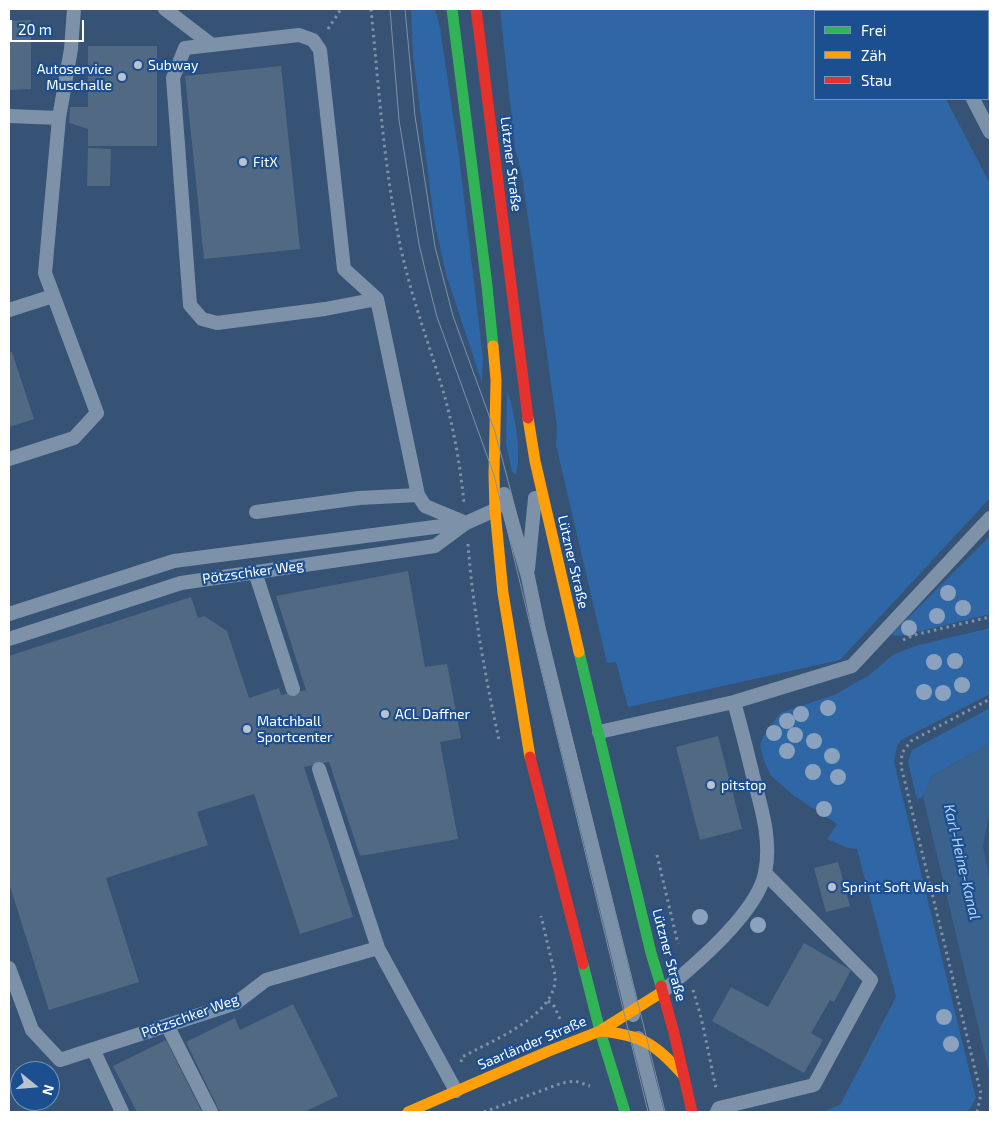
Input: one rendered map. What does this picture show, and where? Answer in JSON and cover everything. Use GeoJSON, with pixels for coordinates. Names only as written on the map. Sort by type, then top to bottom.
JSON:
{"type":"FeatureCollection","features":[{"type":"Feature","properties":{"kind":"main road"},"geometry":{"type":"LineString","coordinates":[[452,9],[491,320],[496,380],[495,510],[503,593],[520,690],[528,754],[600,1031],[625,1112]]}},
{"type":"Feature","properties":{"kind":"main road","name":"Lützner Straße"},"geometry":{"type":"LineString","coordinates":[[476,9],[524,394],[538,471],[559,570],[651,952],[685,1076],[692,1112]]}},
{"type":"Feature","properties":{"kind":"main road","name":"Saarländer Straße"},"geometry":{"type":"LineString","coordinates":[[408,1112],[600,1031],[662,992]]}},
{"type":"Feature","properties":{"kind":"main road"},"geometry":{"type":"LineString","coordinates":[[600,1031],[618,1032],[638,1037],[659,1048],[685,1076]]}},
{"type":"Feature","properties":{"kind":"lane"},"geometry":{"type":"LineString","coordinates":[[9,459],[74,438],[97,413],[44,273],[59,118],[71,49],[74,9]]}},
{"type":"Feature","properties":{"kind":"lane"},"geometry":{"type":"LineString","coordinates":[[165,9],[212,45]]}},
{"type":"Feature","properties":{"kind":"lane"},"geometry":{"type":"LineString","coordinates":[[377,299],[217,323],[202,319],[190,305],[173,78],[185,48],[299,35],[313,40],[320,50],[344,269],[377,299],[418,495],[425,506],[466,523]]}},
{"type":"Feature","properties":{"kind":"lane"},"geometry":{"type":"LineString","coordinates":[[974,100],[990,132]]}},
{"type":"Feature","properties":{"kind":"lane"},"geometry":{"type":"LineString","coordinates":[[9,116],[59,118]]}},
{"type":"Feature","properties":{"kind":"lane"},"geometry":{"type":"LineString","coordinates":[[9,310],[53,296]]}},
{"type":"Feature","properties":{"kind":"lane"},"geometry":{"type":"LineString","coordinates":[[494,460],[528,577],[537,621],[657,1112]]}},
{"type":"Feature","properties":{"kind":"lane"},"geometry":{"type":"LineString","coordinates":[[528,577],[538,471]]}},
{"type":"Feature","properties":{"kind":"lane"},"geometry":{"type":"LineString","coordinates":[[256,512],[359,498],[418,495]]}},
{"type":"Feature","properties":{"kind":"lane","name":"Pötzschker Weg"},"geometry":{"type":"LineString","coordinates":[[9,639],[181,583],[435,546],[466,523],[495,510]]}},
{"type":"Feature","properties":{"kind":"lane"},"geometry":{"type":"LineString","coordinates":[[598,732],[734,702],[852,666],[990,518]]}},
{"type":"Feature","properties":{"kind":"lane"},"geometry":{"type":"LineString","coordinates":[[9,614],[174,561],[466,523]]}},
{"type":"Feature","properties":{"kind":"lane"},"geometry":{"type":"LineString","coordinates":[[255,572],[293,689]]}},
{"type":"Feature","properties":{"kind":"lane"},"geometry":{"type":"LineString","coordinates":[[662,992],[686,972],[742,917],[756,896],[765,873],[767,849],[765,824],[734,702]]}},
{"type":"Feature","properties":{"kind":"lane"},"geometry":{"type":"LineString","coordinates":[[319,769],[378,948],[456,1091]]}},
{"type":"Feature","properties":{"kind":"lane"},"geometry":{"type":"LineString","coordinates":[[718,1110],[814,1085],[872,980],[765,873]]}},
{"type":"Feature","properties":{"kind":"lane","name":"Pötzschker Weg"},"geometry":{"type":"LineString","coordinates":[[9,968],[32,1030],[60,1060],[236,1002],[266,980],[378,948]]}},
{"type":"Feature","properties":{"kind":"lane"},"geometry":{"type":"LineString","coordinates":[[167,1025],[211,1112]]}},
{"type":"Feature","properties":{"kind":"lane"},"geometry":{"type":"LineString","coordinates":[[93,1049],[122,1112]]}},
{"type":"Feature","properties":{"kind":"path"},"geometry":{"type":"LineString","coordinates":[[372,9],[386,155],[395,218],[417,311],[441,384],[451,422],[460,468],[475,611],[489,697]]}},
{"type":"Feature","properties":{"kind":"path"},"geometry":{"type":"LineString","coordinates":[[977,1112],[981,1094],[901,766],[901,759],[902,753],[911,740],[990,699]]}},
{"type":"Feature","properties":{"kind":"path"},"geometry":{"type":"LineString","coordinates":[[462,1057],[524,1022],[548,1001],[552,996],[556,983],[552,960]]}},
{"type":"Feature","properties":{"kind":"path"},"geometry":{"type":"LineString","coordinates":[[692,987],[704,1032],[718,1110]]}},
{"type":"Feature","properties":{"kind":"path"},"geometry":{"type":"LineString","coordinates":[[548,1001],[554,1006]]}},
{"type":"Feature","properties":{"kind":"path"},"geometry":{"type":"LineString","coordinates":[[484,1112],[562,1083],[582,1083]]}},
{"type":"Feature","properties":{"kind":"shaded area"},"geometry":{"type":"Polygon","coordinates":[[[411,9],[435,9],[440,27],[459,156],[483,358],[482,383],[446,274],[434,220],[413,55],[411,9]]]}},
{"type":"Feature","properties":{"kind":"shaded area"},"geometry":{"type":"Polygon","coordinates":[[[500,9],[917,9],[814,10],[814,100],[947,100],[990,184],[990,498],[840,660],[628,707],[616,662],[607,663],[556,445],[557,427],[522,175],[515,148],[500,9]]]}},
{"type":"Feature","properties":{"kind":"shaded area"},"geometry":{"type":"Polygon","coordinates":[[[507,391],[517,433],[518,466],[516,475],[512,472],[506,444],[507,391]]]}},
{"type":"Feature","properties":{"kind":"shaded area"},"geometry":{"type":"Polygon","coordinates":[[[990,536],[990,614],[900,636],[891,635],[990,536]]]}},
{"type":"Feature","properties":{"kind":"shaded area"},"geometry":{"type":"Polygon","coordinates":[[[990,628],[990,694],[901,740],[897,746],[894,762],[976,1098],[967,1112],[822,1112],[840,1105],[896,997],[857,849],[848,848],[827,839],[837,824],[794,796],[771,776],[760,746],[763,737],[780,713],[834,695],[868,676],[894,654],[919,645],[990,628]]]}},
{"type":"Feature","properties":{"kind":"shaded area"},"geometry":{"type":"Polygon","coordinates":[[[990,708],[990,743],[932,776],[923,797],[917,799],[908,762],[912,750],[990,708]]]}},
{"type":"Feature","properties":{"kind":"water","name":"Karl-Heine-Kanal"},"geometry":{"type":"Polygon","coordinates":[[[990,743],[990,808],[983,846],[990,881],[990,1076],[923,797],[932,776],[990,743]]]}},
{"type":"Feature","properties":{"kind":"building"},"geometry":{"type":"Polygon","coordinates":[[[31,20],[31,89],[9,90],[9,21],[31,20]]]}},
{"type":"Feature","properties":{"kind":"building","name":"Autoservice Muschalle"},"geometry":{"type":"Polygon","coordinates":[[[88,46],[157,46],[157,146],[88,146],[88,129],[69,123],[70,107],[88,107],[88,46]]]}},
{"type":"Feature","properties":{"kind":"building","name":"FitX"},"geometry":{"type":"Polygon","coordinates":[[[281,66],[300,249],[204,259],[185,76],[281,66]]]}},
{"type":"Feature","properties":{"kind":"building"},"geometry":{"type":"Polygon","coordinates":[[[88,148],[111,149],[110,186],[87,186],[88,148]]]}},
{"type":"Feature","properties":{"kind":"building"},"geometry":{"type":"Polygon","coordinates":[[[12,352],[34,419],[9,427],[9,353],[12,352]]]}},
{"type":"Feature","properties":{"kind":"building"},"geometry":{"type":"Polygon","coordinates":[[[408,571],[425,667],[447,664],[461,738],[440,742],[458,839],[360,856],[329,762],[304,767],[353,917],[300,934],[254,794],[197,812],[208,845],[106,878],[139,982],[49,1010],[9,883],[9,656],[191,597],[198,618],[204,616],[227,631],[249,698],[279,688],[281,695],[306,690],[276,596],[408,571]]]}},
{"type":"Feature","properties":{"kind":"building"},"geometry":{"type":"Polygon","coordinates":[[[718,736],[742,829],[700,840],[676,747],[718,736]]]}},
{"type":"Feature","properties":{"kind":"building","name":"Sprint Soft Wash"},"geometry":{"type":"Polygon","coordinates":[[[838,862],[850,906],[826,912],[814,868],[838,862]]]}},
{"type":"Feature","properties":{"kind":"building"},"geometry":{"type":"Polygon","coordinates":[[[804,943],[851,970],[834,1002],[830,1000],[811,1033],[823,1040],[804,1073],[712,1021],[731,987],[768,1007],[804,943]]]}},
{"type":"Feature","properties":{"kind":"building"},"geometry":{"type":"Polygon","coordinates":[[[293,1004],[338,1096],[304,1112],[220,1112],[186,1042],[235,1018],[240,1030],[293,1004]]]}},
{"type":"Feature","properties":{"kind":"building"},"geometry":{"type":"Polygon","coordinates":[[[166,1040],[202,1112],[137,1112],[113,1066],[166,1040]]]}},
{"type":"Feature","properties":{"kind":"tram line"},"geometry":{"type":"LineString","coordinates":[[390,9],[399,120],[419,244],[437,317],[494,475],[648,1112]]}},
{"type":"Feature","properties":{"kind":"tram line"},"geometry":{"type":"LineString","coordinates":[[405,9],[415,116],[435,247],[453,316],[495,432],[511,492],[665,1112]]}},
{"type":"Feature","properties":{"kind":"traffic: fast"},"geometry":{"type":"LineString","coordinates":[[452,9],[493,346]]}},
{"type":"Feature","properties":{"kind":"traffic: fast"},"geometry":{"type":"LineString","coordinates":[[579,652],[651,953],[661,986]]}},
{"type":"Feature","properties":{"kind":"traffic: fast"},"geometry":{"type":"LineString","coordinates":[[583,964],[600,1031],[625,1112]]}},
{"type":"Feature","properties":{"kind":"traffic: slow"},"geometry":{"type":"LineString","coordinates":[[493,346],[496,380],[495,510],[503,593],[530,757]]}},
{"type":"Feature","properties":{"kind":"traffic: slow"},"geometry":{"type":"LineString","coordinates":[[528,418],[535,461],[579,652]]}},
{"type":"Feature","properties":{"kind":"traffic: slow"},"geometry":{"type":"LineString","coordinates":[[408,1112],[600,1031],[662,992]]}},
{"type":"Feature","properties":{"kind":"traffic: slow"},"geometry":{"type":"LineString","coordinates":[[600,1031],[627,1035],[647,1043],[665,1056],[683,1075]]}},
{"type":"Feature","properties":{"kind":"traffic: jam"},"geometry":{"type":"LineString","coordinates":[[476,9],[528,418]]}},
{"type":"Feature","properties":{"kind":"traffic: jam"},"geometry":{"type":"LineString","coordinates":[[530,757],[583,964]]}},
{"type":"Feature","properties":{"kind":"traffic: jam"},"geometry":{"type":"LineString","coordinates":[[661,986],[692,1112]]}},
{"type":"Feature","properties":{"kind":"place","name":"Subway"},"geometry":{"type":"Point","coordinates":[138,65]}},
{"type":"Feature","properties":{"kind":"place","name":"Autoservice Muschalle"},"geometry":{"type":"Point","coordinates":[122,77]}},
{"type":"Feature","properties":{"kind":"place","name":"FitX"},"geometry":{"type":"Point","coordinates":[243,162]}},
{"type":"Feature","properties":{"kind":"place","name":"ACL Daffner"},"geometry":{"type":"Point","coordinates":[385,714]}},
{"type":"Feature","properties":{"kind":"place","name":"Matchball Sportcenter"},"geometry":{"type":"Point","coordinates":[247,729]}},
{"type":"Feature","properties":{"kind":"place","name":"pitstop"},"geometry":{"type":"Point","coordinates":[711,785]}},
{"type":"Feature","properties":{"kind":"place","name":"Sprint Soft Wash"},"geometry":{"type":"Point","coordinates":[832,887]}}]}
